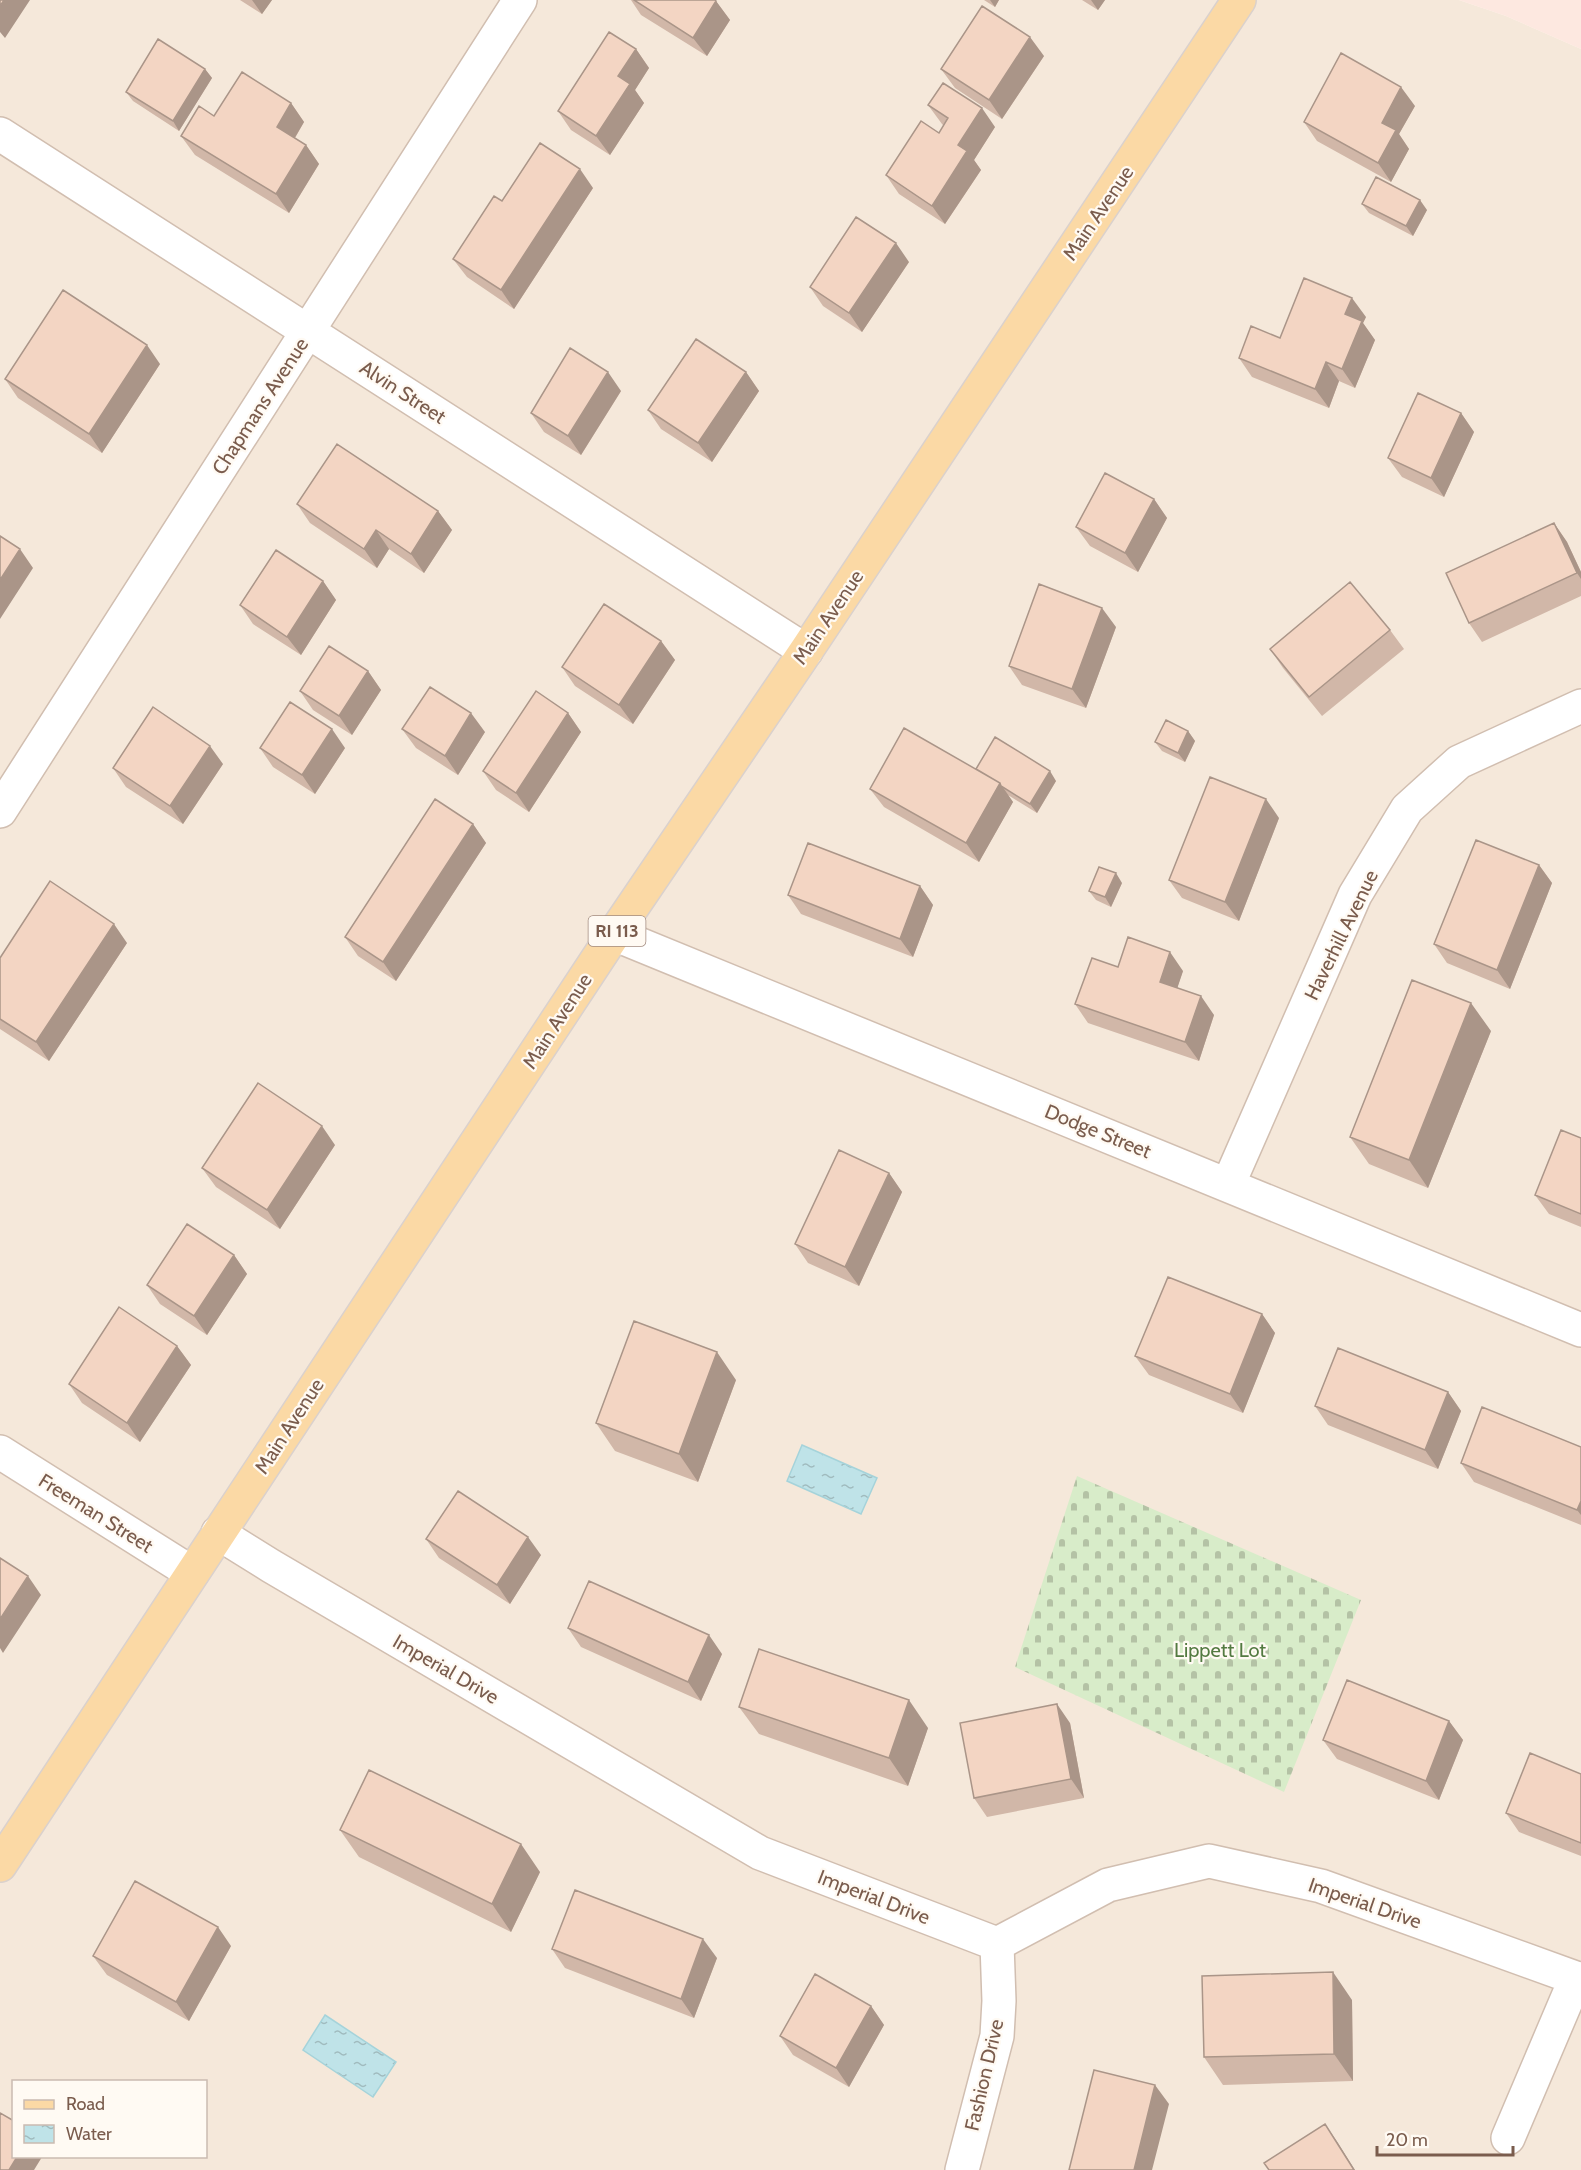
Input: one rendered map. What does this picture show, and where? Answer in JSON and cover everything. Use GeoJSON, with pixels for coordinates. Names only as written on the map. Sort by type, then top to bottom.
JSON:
{"type":"FeatureCollection","features":[{"type":"Feature","properties":{"kind":"main road","name":"Main Avenue"},"geometry":{"type":"LineString","coordinates":[[0,1865],[615,934],[1239,0]]}},
{"type":"Feature","properties":{"kind":"street","name":"Chapmans Avenue"},"geometry":{"type":"LineString","coordinates":[[0,811],[520,0]]}},
{"type":"Feature","properties":{"kind":"street","name":"Alvin Street"},"geometry":{"type":"LineString","coordinates":[[0,134],[806,651]]}},
{"type":"Feature","properties":{"kind":"street","name":"Haverhill Avenue"},"geometry":{"type":"LineString","coordinates":[[1228,1185],[1355,896],[1407,809],[1459,762],[1581,706]]}},
{"type":"Feature","properties":{"kind":"street","name":"Dodge Street"},"geometry":{"type":"LineString","coordinates":[[615,934],[1581,1330]]}},
{"type":"Feature","properties":{"kind":"street","name":"Freeman Street"},"geometry":{"type":"LineString","coordinates":[[0,1452],[192,1573]]}},
{"type":"Feature","properties":{"kind":"street","name":"Imperial Drive"},"geometry":{"type":"LineString","coordinates":[[218,1533],[760,1853],[997,1944],[1108,1885],[1209,1861],[1321,1886],[1578,1979]]}},
{"type":"Feature","properties":{"kind":"street","name":"Fashion Drive"},"geometry":{"type":"LineString","coordinates":[[962,2170],[997,2036],[999,2001],[997,1944]]}},
{"type":"Feature","properties":{"kind":"street"},"geometry":{"type":"LineString","coordinates":[[1508,2138],[1578,1979]]}},
{"type":"Feature","properties":{"kind":"shaded area"},"geometry":{"type":"Polygon","coordinates":[[[0,0],[1459,0],[1506,16],[1581,49],[1581,2170],[0,2170],[0,0]]]}},
{"type":"Feature","properties":{"kind":"shaded area"},"geometry":{"type":"Polygon","coordinates":[[[1459,0],[1581,0],[1581,49],[1506,16],[1459,0]]]}},
{"type":"Feature","properties":{"kind":"green space","name":"Lippett Lot"},"geometry":{"type":"Polygon","coordinates":[[[1077,1476],[1361,1600],[1284,1792],[1015,1667],[1077,1476]]]}},
{"type":"Feature","properties":{"kind":"water"},"geometry":{"type":"Polygon","coordinates":[[[802,1445],[877,1478],[861,1514],[787,1481],[802,1445]]]}},
{"type":"Feature","properties":{"kind":"water"},"geometry":{"type":"Polygon","coordinates":[[[325,2015],[396,2062],[373,2097],[303,2050],[325,2015]]]}},
{"type":"Feature","properties":{"kind":"building"},"geometry":{"type":"Polygon","coordinates":[[[634,0],[715,0],[716,1],[693,38],[634,0]]]}},
{"type":"Feature","properties":{"kind":"building"},"geometry":{"type":"Polygon","coordinates":[[[982,6],[1030,37],[989,100],[941,69],[982,6]]]}},
{"type":"Feature","properties":{"kind":"building"},"geometry":{"type":"Polygon","coordinates":[[[609,32],[636,49],[618,76],[630,84],[596,136],[558,111],[609,32]]]}},
{"type":"Feature","properties":{"kind":"building"},"geometry":{"type":"Polygon","coordinates":[[[158,39],[205,69],[173,121],[126,92],[158,39]]]}},
{"type":"Feature","properties":{"kind":"building"},"geometry":{"type":"Polygon","coordinates":[[[1341,53],[1401,87],[1382,123],[1396,130],[1378,163],[1304,122],[1341,53]]]}},
{"type":"Feature","properties":{"kind":"building"},"geometry":{"type":"Polygon","coordinates":[[[242,72],[291,103],[277,127],[306,145],[276,194],[181,136],[199,106],[214,116],[242,72]]]}},
{"type":"Feature","properties":{"kind":"building"},"geometry":{"type":"Polygon","coordinates":[[[943,83],[982,108],[958,145],[967,151],[932,206],[886,175],[921,121],[939,133],[948,118],[928,105],[943,83]]]}},
{"type":"Feature","properties":{"kind":"building"},"geometry":{"type":"Polygon","coordinates":[[[540,143],[580,169],[501,290],[453,259],[494,196],[502,201],[540,143]]]}},
{"type":"Feature","properties":{"kind":"building"},"geometry":{"type":"Polygon","coordinates":[[[1376,177],[1420,200],[1406,226],[1362,204],[1376,177]]]}},
{"type":"Feature","properties":{"kind":"building"},"geometry":{"type":"Polygon","coordinates":[[[856,217],[896,243],[849,313],[810,287],[856,217]]]}},
{"type":"Feature","properties":{"kind":"building"},"geometry":{"type":"Polygon","coordinates":[[[1304,278],[1352,298],[1345,314],[1362,321],[1342,369],[1326,362],[1315,389],[1239,358],[1251,326],[1280,338],[1304,278]]]}},
{"type":"Feature","properties":{"kind":"building"},"geometry":{"type":"Polygon","coordinates":[[[63,290],[147,345],[89,434],[5,379],[63,290]]]}},
{"type":"Feature","properties":{"kind":"building"},"geometry":{"type":"Polygon","coordinates":[[[696,339],[746,372],[698,443],[648,410],[696,339]]]}},
{"type":"Feature","properties":{"kind":"building"},"geometry":{"type":"Polygon","coordinates":[[[570,348],[608,372],[568,436],[531,413],[570,348]]]}},
{"type":"Feature","properties":{"kind":"building"},"geometry":{"type":"Polygon","coordinates":[[[1418,393],[1461,413],[1431,478],[1388,458],[1418,393]]]}},
{"type":"Feature","properties":{"kind":"building"},"geometry":{"type":"Polygon","coordinates":[[[337,444],[438,511],[411,554],[376,530],[364,549],[297,504],[337,444]]]}},
{"type":"Feature","properties":{"kind":"building"},"geometry":{"type":"Polygon","coordinates":[[[1105,473],[1154,499],[1125,553],[1076,527],[1105,473]]]}},
{"type":"Feature","properties":{"kind":"building"},"geometry":{"type":"Polygon","coordinates":[[[1554,523],[1577,573],[1469,623],[1446,573],[1554,523]]]}},
{"type":"Feature","properties":{"kind":"building"},"geometry":{"type":"Polygon","coordinates":[[[0,536],[20,549],[0,580],[0,536]]]}},
{"type":"Feature","properties":{"kind":"building"},"geometry":{"type":"Polygon","coordinates":[[[276,550],[323,581],[287,637],[240,605],[276,550]]]}},
{"type":"Feature","properties":{"kind":"building"},"geometry":{"type":"Polygon","coordinates":[[[1350,582],[1390,630],[1309,697],[1270,649],[1350,582]]]}},
{"type":"Feature","properties":{"kind":"building"},"geometry":{"type":"Polygon","coordinates":[[[1039,584],[1102,608],[1072,689],[1009,666],[1039,584]]]}},
{"type":"Feature","properties":{"kind":"building"},"geometry":{"type":"Polygon","coordinates":[[[604,604],[661,641],[619,705],[562,667],[604,604]]]}},
{"type":"Feature","properties":{"kind":"building"},"geometry":{"type":"Polygon","coordinates":[[[329,646],[368,671],[339,716],[300,691],[329,646]]]}},
{"type":"Feature","properties":{"kind":"building"},"geometry":{"type":"Polygon","coordinates":[[[430,687],[471,713],[445,756],[402,729],[430,687]]]}},
{"type":"Feature","properties":{"kind":"building"},"geometry":{"type":"Polygon","coordinates":[[[536,691],[568,713],[516,793],[483,771],[536,691]]]}},
{"type":"Feature","properties":{"kind":"building"},"geometry":{"type":"Polygon","coordinates":[[[290,702],[332,729],[302,775],[260,748],[290,702]]]}},
{"type":"Feature","properties":{"kind":"building"},"geometry":{"type":"Polygon","coordinates":[[[153,707],[210,746],[170,806],[113,768],[153,707]]]}},
{"type":"Feature","properties":{"kind":"building"},"geometry":{"type":"Polygon","coordinates":[[[1166,720],[1188,731],[1178,753],[1155,742],[1166,720]]]}},
{"type":"Feature","properties":{"kind":"building"},"geometry":{"type":"Polygon","coordinates":[[[904,728],[1000,783],[966,843],[870,789],[904,728]]]}},
{"type":"Feature","properties":{"kind":"building"},"geometry":{"type":"Polygon","coordinates":[[[995,737],[1050,771],[1030,804],[976,769],[995,737]]]}},
{"type":"Feature","properties":{"kind":"building"},"geometry":{"type":"Polygon","coordinates":[[[1210,777],[1266,799],[1225,902],[1169,880],[1210,777]]]}},
{"type":"Feature","properties":{"kind":"building"},"geometry":{"type":"Polygon","coordinates":[[[435,799],[473,824],[383,962],[345,937],[435,799]]]}},
{"type":"Feature","properties":{"kind":"building"},"geometry":{"type":"Polygon","coordinates":[[[1476,840],[1539,865],[1497,970],[1434,944],[1476,840]]]}},
{"type":"Feature","properties":{"kind":"building"},"geometry":{"type":"Polygon","coordinates":[[[808,843],[920,886],[900,939],[788,895],[808,843]]]}},
{"type":"Feature","properties":{"kind":"building"},"geometry":{"type":"Polygon","coordinates":[[[1099,867],[1116,873],[1105,897],[1089,891],[1099,867]]]}},
{"type":"Feature","properties":{"kind":"building"},"geometry":{"type":"Polygon","coordinates":[[[50,881],[114,924],[36,1042],[0,1019],[0,958],[50,881]]]}},
{"type":"Feature","properties":{"kind":"building"},"geometry":{"type":"Polygon","coordinates":[[[1128,937],[1170,952],[1160,982],[1201,996],[1185,1042],[1075,1004],[1092,958],[1118,967],[1128,937]]]}},
{"type":"Feature","properties":{"kind":"building"},"geometry":{"type":"Polygon","coordinates":[[[1412,980],[1471,1003],[1409,1160],[1350,1137],[1412,980]]]}},
{"type":"Feature","properties":{"kind":"building"},"geometry":{"type":"Polygon","coordinates":[[[258,1083],[322,1126],[267,1210],[202,1168],[258,1083]]]}},
{"type":"Feature","properties":{"kind":"building"},"geometry":{"type":"Polygon","coordinates":[[[1561,1130],[1581,1138],[1581,1214],[1535,1195],[1561,1130]]]}},
{"type":"Feature","properties":{"kind":"building"},"geometry":{"type":"Polygon","coordinates":[[[839,1150],[889,1173],[845,1267],[795,1244],[839,1150]]]}},
{"type":"Feature","properties":{"kind":"building"},"geometry":{"type":"Polygon","coordinates":[[[187,1224],[234,1255],[194,1316],[147,1285],[187,1224]]]}},
{"type":"Feature","properties":{"kind":"building"},"geometry":{"type":"Polygon","coordinates":[[[1168,1277],[1262,1314],[1230,1394],[1135,1356],[1168,1277]]]}},
{"type":"Feature","properties":{"kind":"building"},"geometry":{"type":"Polygon","coordinates":[[[119,1307],[177,1346],[127,1423],[69,1384],[119,1307]]]}},
{"type":"Feature","properties":{"kind":"building"},"geometry":{"type":"Polygon","coordinates":[[[634,1321],[717,1352],[679,1454],[596,1423],[634,1321]]]}},
{"type":"Feature","properties":{"kind":"building"},"geometry":{"type":"Polygon","coordinates":[[[1338,1348],[1448,1392],[1425,1450],[1315,1406],[1338,1348]]]}},
{"type":"Feature","properties":{"kind":"building"},"geometry":{"type":"Polygon","coordinates":[[[1482,1407],[1581,1447],[1581,1501],[1577,1510],[1461,1463],[1482,1407]]]}},
{"type":"Feature","properties":{"kind":"building"},"geometry":{"type":"Polygon","coordinates":[[[458,1491],[528,1537],[497,1585],[426,1539],[458,1491]]]}},
{"type":"Feature","properties":{"kind":"building"},"geometry":{"type":"Polygon","coordinates":[[[0,1558],[28,1576],[0,1619],[0,1558]]]}},
{"type":"Feature","properties":{"kind":"building"},"geometry":{"type":"Polygon","coordinates":[[[589,1581],[709,1635],[688,1682],[568,1628],[589,1581]]]}},
{"type":"Feature","properties":{"kind":"building"},"geometry":{"type":"Polygon","coordinates":[[[759,1649],[909,1700],[889,1758],[739,1707],[759,1649]]]}},
{"type":"Feature","properties":{"kind":"building"},"geometry":{"type":"Polygon","coordinates":[[[1347,1680],[1449,1721],[1426,1781],[1323,1740],[1347,1680]]]}},
{"type":"Feature","properties":{"kind":"building"},"geometry":{"type":"Polygon","coordinates":[[[1057,1704],[1071,1779],[974,1798],[960,1723],[1057,1704]]]}},
{"type":"Feature","properties":{"kind":"building"},"geometry":{"type":"Polygon","coordinates":[[[1530,1753],[1581,1774],[1581,1843],[1506,1813],[1530,1753]]]}},
{"type":"Feature","properties":{"kind":"building"},"geometry":{"type":"Polygon","coordinates":[[[369,1770],[521,1844],[492,1904],[340,1830],[369,1770]]]}},
{"type":"Feature","properties":{"kind":"building"},"geometry":{"type":"Polygon","coordinates":[[[135,1881],[218,1927],[176,2002],[93,1956],[135,1881]]]}},
{"type":"Feature","properties":{"kind":"building"},"geometry":{"type":"Polygon","coordinates":[[[575,1890],[703,1939],[681,1999],[552,1949],[575,1890]]]}},
{"type":"Feature","properties":{"kind":"building"},"geometry":{"type":"Polygon","coordinates":[[[1333,1972],[1334,2054],[1204,2057],[1202,1976],[1333,1972]]]}},
{"type":"Feature","properties":{"kind":"building"},"geometry":{"type":"Polygon","coordinates":[[[815,1974],[871,2006],[836,2068],[780,2036],[815,1974]]]}},
{"type":"Feature","properties":{"kind":"building"},"geometry":{"type":"Polygon","coordinates":[[[1094,2070],[1155,2085],[1134,2170],[1069,2170],[1094,2070]]]}},
{"type":"Feature","properties":{"kind":"building"},"geometry":{"type":"Polygon","coordinates":[[[0,2113],[12,2120],[12,2158],[16,2158],[9,2170],[0,2170],[0,2113]]]}},
{"type":"Feature","properties":{"kind":"building"},"geometry":{"type":"Polygon","coordinates":[[[1325,2124],[1354,2170],[1269,2170],[1264,2163],[1325,2124]]]}}]}
